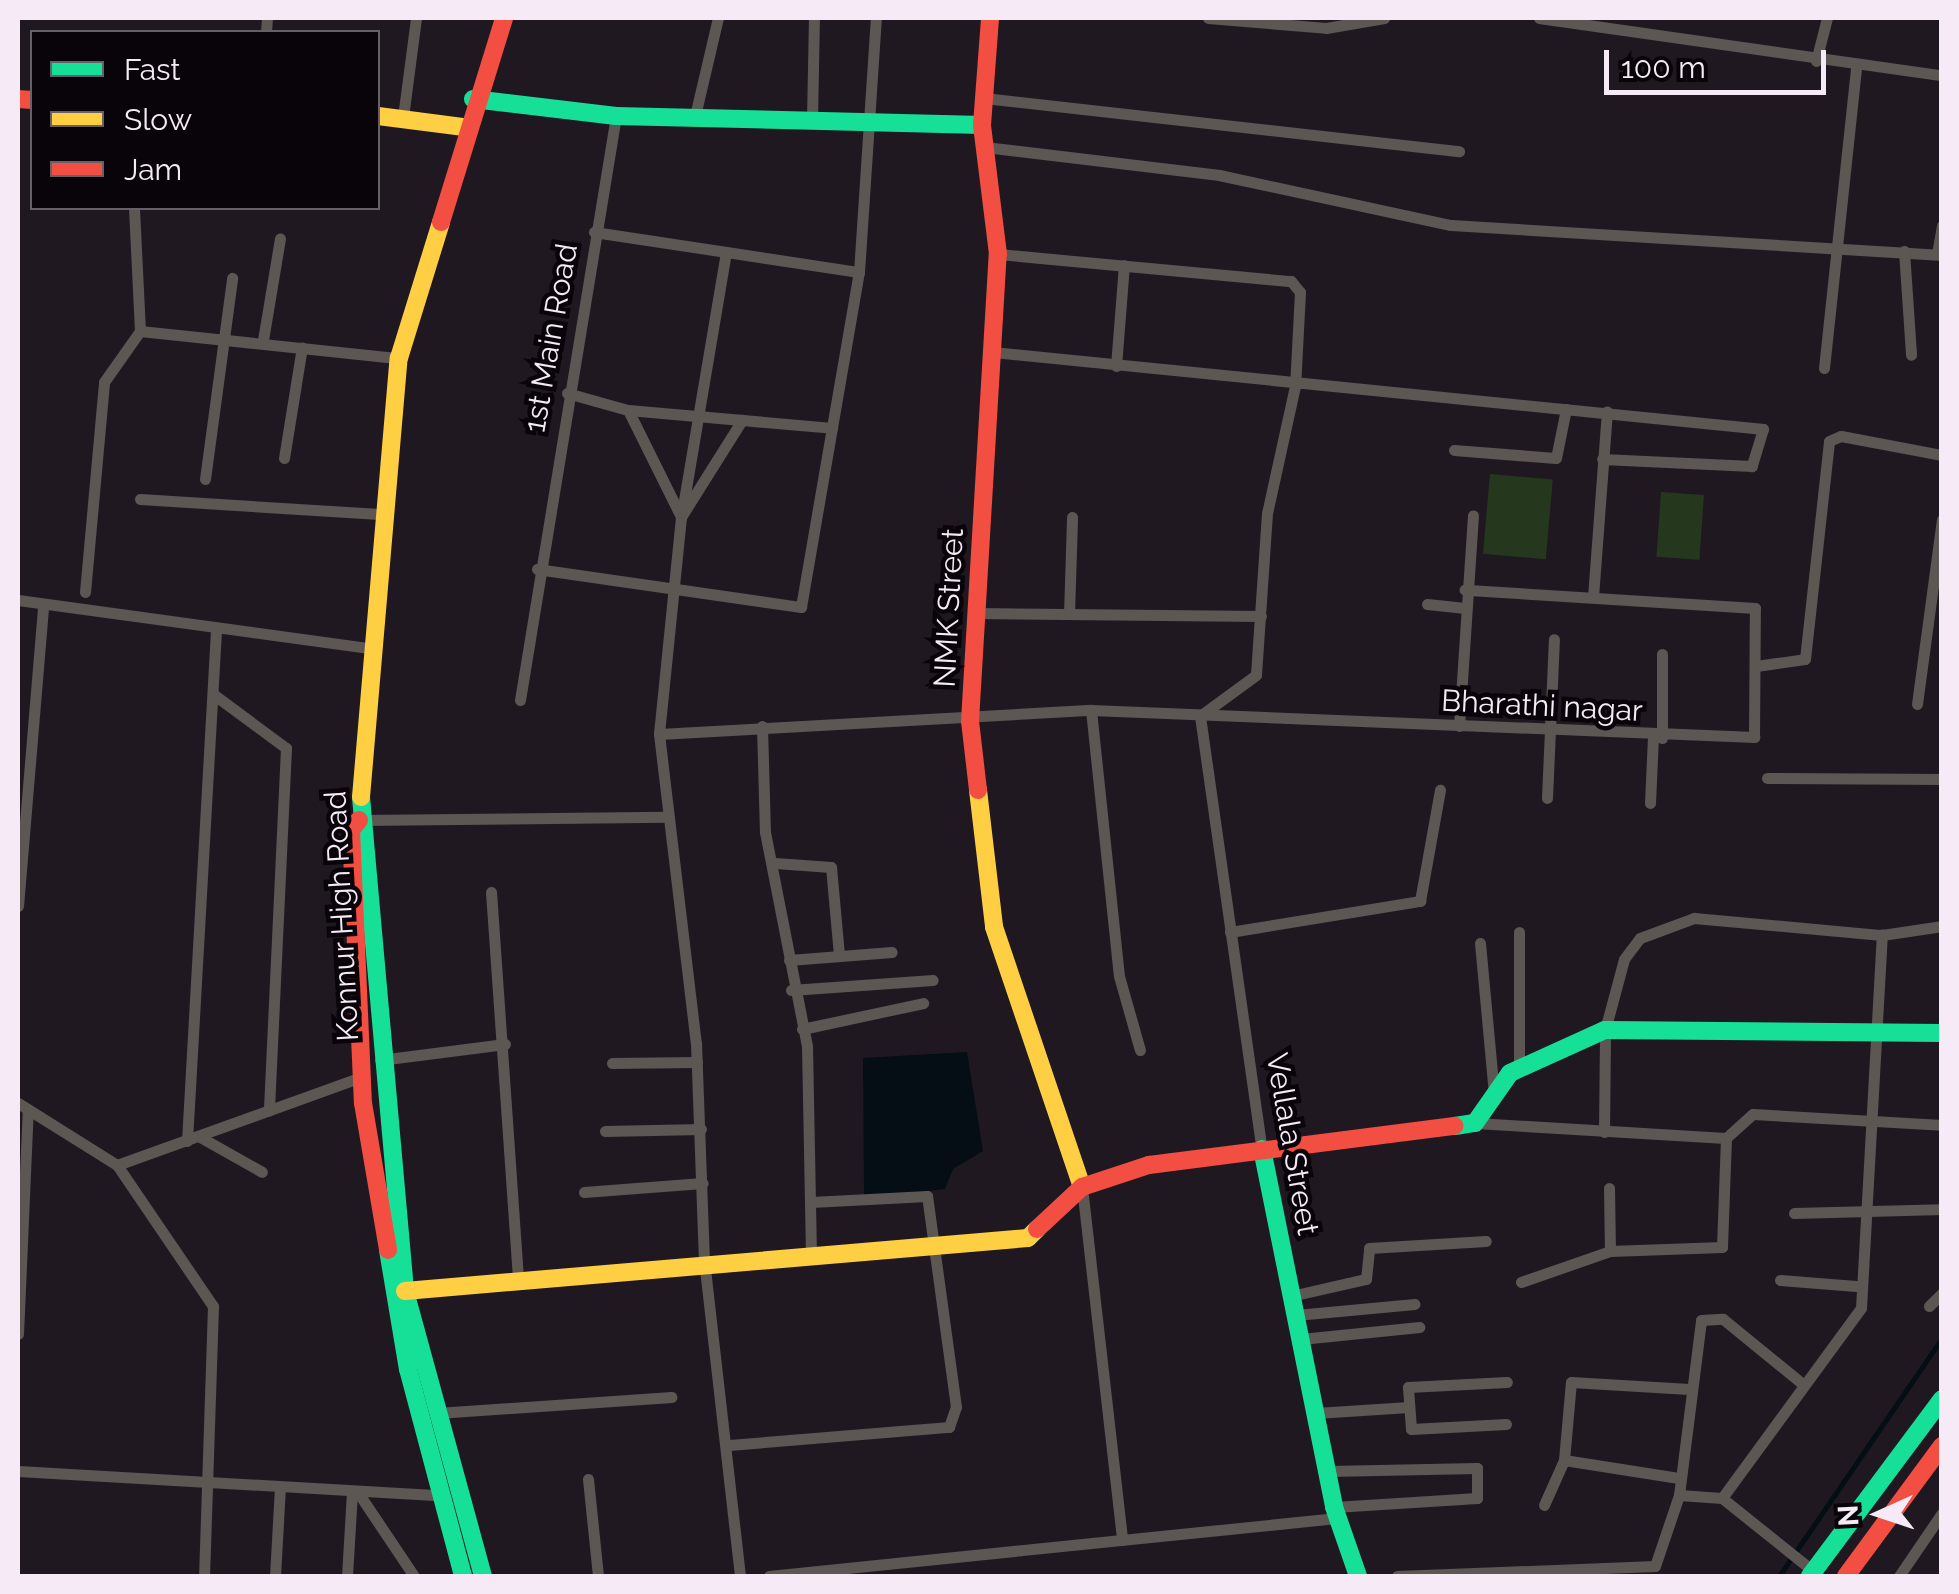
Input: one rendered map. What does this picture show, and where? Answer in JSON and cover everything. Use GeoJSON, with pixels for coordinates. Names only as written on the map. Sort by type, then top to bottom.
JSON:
{"type":"FeatureCollection","features":[{"type":"Feature","properties":{"kind":"street"},"geometry":{"type":"LineString","coordinates":[[403,117],[416,18]]}},
{"type":"Feature","properties":{"kind":"street","name":"Konnur High Road"},"geometry":{"type":"LineString","coordinates":[[483,1576],[405,1291],[377,1060],[359,820],[374,650],[380,514],[399,358],[464,127],[504,18]]}},
{"type":"Feature","properties":{"kind":"street"},"geometry":{"type":"LineString","coordinates":[[694,120],[718,18]]}},
{"type":"Feature","properties":{"kind":"street"},"geometry":{"type":"LineString","coordinates":[[812,120],[814,18]]}},
{"type":"Feature","properties":{"kind":"street"},"geometry":{"type":"LineString","coordinates":[[537,570],[801,607],[859,272],[872,124],[876,18]]}},
{"type":"Feature","properties":{"kind":"street","name":"NMK Street"},"geometry":{"type":"LineString","coordinates":[[990,18],[982,125],[998,254],[970,721],[994,927],[1082,1187]]}},
{"type":"Feature","properties":{"kind":"street"},"geometry":{"type":"LineString","coordinates":[[1208,18],[1326,28],[1384,18]]}},
{"type":"Feature","properties":{"kind":"street"},"geometry":{"type":"LineString","coordinates":[[1539,18],[1574,20],[1856,67],[1942,75]]}},
{"type":"Feature","properties":{"kind":"street"},"geometry":{"type":"LineString","coordinates":[[1816,61],[1827,18]]}},
{"type":"Feature","properties":{"kind":"street"},"geometry":{"type":"LineString","coordinates":[[1824,368],[1830,244],[1856,67]]}},
{"type":"Feature","properties":{"kind":"street"},"geometry":{"type":"LineString","coordinates":[[984,98],[1459,151]]}},
{"type":"Feature","properties":{"kind":"street"},"geometry":{"type":"LineString","coordinates":[[474,99],[616,116],[694,120],[982,125]]}},
{"type":"Feature","properties":{"kind":"street"},"geometry":{"type":"LineString","coordinates":[[380,116],[464,127]]}},
{"type":"Feature","properties":{"kind":"street","name":"1st Main Road"},"geometry":{"type":"LineString","coordinates":[[520,700],[566,393],[616,116]]}},
{"type":"Feature","properties":{"kind":"street"},"geometry":{"type":"LineString","coordinates":[[985,146],[1220,175],[1450,225],[1830,244],[1939,255],[1942,225]]}},
{"type":"Feature","properties":{"kind":"street"},"geometry":{"type":"LineString","coordinates":[[86,592],[104,382],[140,330],[134,210]]}},
{"type":"Feature","properties":{"kind":"street"},"geometry":{"type":"LineString","coordinates":[[594,232],[859,272]]}},
{"type":"Feature","properties":{"kind":"street"},"geometry":{"type":"LineString","coordinates":[[264,340],[280,238]]}},
{"type":"Feature","properties":{"kind":"street"},"geometry":{"type":"LineString","coordinates":[[1904,251],[1911,355]]}},
{"type":"Feature","properties":{"kind":"street"},"geometry":{"type":"LineString","coordinates":[[726,252],[669,590],[658,734],[697,1062],[704,1260],[729,1445],[740,1576]]}},
{"type":"Feature","properties":{"kind":"street"},"geometry":{"type":"LineString","coordinates":[[998,254],[1291,281],[1300,292],[1295,386],[1266,513],[1256,675],[1200,716]]}},
{"type":"Feature","properties":{"kind":"street"},"geometry":{"type":"LineString","coordinates":[[1116,366],[1124,264]]}},
{"type":"Feature","properties":{"kind":"street"},"geometry":{"type":"LineString","coordinates":[[205,479],[232,278]]}},
{"type":"Feature","properties":{"kind":"street"},"geometry":{"type":"LineString","coordinates":[[140,330],[225,334],[399,358]]}},
{"type":"Feature","properties":{"kind":"street"},"geometry":{"type":"LineString","coordinates":[[284,458],[302,347]]}},
{"type":"Feature","properties":{"kind":"street"},"geometry":{"type":"LineString","coordinates":[[993,352],[1295,386],[1756,422],[1761,458],[1752,466],[1602,460]]}},
{"type":"Feature","properties":{"kind":"street"},"geometry":{"type":"LineString","coordinates":[[566,393],[628,410],[832,428]]}},
{"type":"Feature","properties":{"kind":"street"},"geometry":{"type":"LineString","coordinates":[[1454,450],[1556,458],[1566,409]]}},
{"type":"Feature","properties":{"kind":"street"},"geometry":{"type":"LineString","coordinates":[[628,410],[681,517]]}},
{"type":"Feature","properties":{"kind":"street"},"geometry":{"type":"LineString","coordinates":[[1465,590],[1592,597],[1607,412]]}},
{"type":"Feature","properties":{"kind":"street"},"geometry":{"type":"LineString","coordinates":[[681,517],[742,420]]}},
{"type":"Feature","properties":{"kind":"street"},"geometry":{"type":"LineString","coordinates":[[1756,666],[1806,659],[1829,441],[1942,456]]}},
{"type":"Feature","properties":{"kind":"street"},"geometry":{"type":"LineString","coordinates":[[140,500],[380,514]]}},
{"type":"Feature","properties":{"kind":"street"},"geometry":{"type":"LineString","coordinates":[[1459,726],[1463,608],[1474,515]]}},
{"type":"Feature","properties":{"kind":"street"},"geometry":{"type":"LineString","coordinates":[[1069,614],[1072,517]]}},
{"type":"Feature","properties":{"kind":"street"},"geometry":{"type":"LineString","coordinates":[[1917,704],[1942,520]]}},
{"type":"Feature","properties":{"kind":"street","name":"Bharathi nagar"},"geometry":{"type":"LineString","coordinates":[[658,734],[762,726],[970,721],[1091,710],[1751,741],[1758,611],[1592,597]]}},
{"type":"Feature","properties":{"kind":"street"},"geometry":{"type":"LineString","coordinates":[[18,600],[43,608],[374,650]]}},
{"type":"Feature","properties":{"kind":"street"},"geometry":{"type":"LineString","coordinates":[[1427,604],[1463,608]]}},
{"type":"Feature","properties":{"kind":"street"},"geometry":{"type":"LineString","coordinates":[[18,906],[43,608]]}},
{"type":"Feature","properties":{"kind":"street"},"geometry":{"type":"LineString","coordinates":[[976,612],[1262,616]]}},
{"type":"Feature","properties":{"kind":"street"},"geometry":{"type":"LineString","coordinates":[[193,1139],[216,631]]}},
{"type":"Feature","properties":{"kind":"street"},"geometry":{"type":"LineString","coordinates":[[1547,798],[1554,639]]}},
{"type":"Feature","properties":{"kind":"street"},"geometry":{"type":"LineString","coordinates":[[1650,803],[1662,654]]}},
{"type":"Feature","properties":{"kind":"street"},"geometry":{"type":"LineString","coordinates":[[213,694],[286,748],[270,1111]]}},
{"type":"Feature","properties":{"kind":"street"},"geometry":{"type":"LineString","coordinates":[[1091,710],[1119,976],[1140,1050]]}},
{"type":"Feature","properties":{"kind":"street","name":"Vellala Street"},"geometry":{"type":"LineString","coordinates":[[1200,716],[1262,1149],[1336,1512],[1358,1576]]}},
{"type":"Feature","properties":{"kind":"street"},"geometry":{"type":"LineString","coordinates":[[762,726],[762,811],[775,863],[791,990],[802,1029],[811,1255]]}},
{"type":"Feature","properties":{"kind":"street"},"geometry":{"type":"LineString","coordinates":[[1767,778],[1942,778]]}},
{"type":"Feature","properties":{"kind":"street"},"geometry":{"type":"LineString","coordinates":[[1230,932],[1420,901],[1440,790]]}},
{"type":"Feature","properties":{"kind":"street"},"geometry":{"type":"LineString","coordinates":[[463,1576],[438,1495],[384,1254],[362,1078],[351,830],[359,820],[667,817]]}},
{"type":"Feature","properties":{"kind":"street"},"geometry":{"type":"LineString","coordinates":[[775,863],[830,866],[839,955]]}},
{"type":"Feature","properties":{"kind":"street"},"geometry":{"type":"LineString","coordinates":[[491,892],[518,1280]]}},
{"type":"Feature","properties":{"kind":"street"},"geometry":{"type":"LineString","coordinates":[[1604,1132],[1605,1030],[1624,959],[1661,926],[1694,918],[1882,936],[1942,926]]}},
{"type":"Feature","properties":{"kind":"street"},"geometry":{"type":"LineString","coordinates":[[1519,932],[1519,1069]]}},
{"type":"Feature","properties":{"kind":"street"},"geometry":{"type":"LineString","coordinates":[[1722,1498],[1861,1308],[1856,1286],[1872,1206],[1882,936]]}},
{"type":"Feature","properties":{"kind":"street"},"geometry":{"type":"LineString","coordinates":[[1480,944],[1494,1093]]}},
{"type":"Feature","properties":{"kind":"street"},"geometry":{"type":"LineString","coordinates":[[789,960],[892,952]]}},
{"type":"Feature","properties":{"kind":"street"},"geometry":{"type":"LineString","coordinates":[[791,990],[933,980]]}},
{"type":"Feature","properties":{"kind":"street"},"geometry":{"type":"LineString","coordinates":[[802,1029],[863,1023],[923,1003]]}},
{"type":"Feature","properties":{"kind":"street"},"geometry":{"type":"LineString","coordinates":[[1474,1122],[1494,1093],[1519,1069],[1605,1030],[1942,1033]]}},
{"type":"Feature","properties":{"kind":"street"},"geometry":{"type":"LineString","coordinates":[[377,1060],[504,1044]]}},
{"type":"Feature","properties":{"kind":"street"},"geometry":{"type":"LineString","coordinates":[[612,1063],[697,1062]]}},
{"type":"Feature","properties":{"kind":"street"},"geometry":{"type":"LineString","coordinates":[[117,1165],[362,1078]]}},
{"type":"Feature","properties":{"kind":"street"},"geometry":{"type":"LineString","coordinates":[[22,1106],[117,1165],[213,1306],[211,1482],[204,1576]]}},
{"type":"Feature","properties":{"kind":"street"},"geometry":{"type":"LineString","coordinates":[[18,1334],[22,1106]]}},
{"type":"Feature","properties":{"kind":"street"},"geometry":{"type":"LineString","coordinates":[[405,1291],[704,1260],[933,1250],[1028,1238],[1082,1187],[1149,1165],[1474,1122],[1726,1138],[1753,1114],[1942,1125]]}},
{"type":"Feature","properties":{"kind":"street"},"geometry":{"type":"LineString","coordinates":[[605,1131],[701,1130]]}},
{"type":"Feature","properties":{"kind":"street"},"geometry":{"type":"LineString","coordinates":[[1521,1282],[1610,1251],[1722,1247],[1726,1138]]}},
{"type":"Feature","properties":{"kind":"street"},"geometry":{"type":"LineString","coordinates":[[193,1139],[262,1172]]}},
{"type":"Feature","properties":{"kind":"street"},"geometry":{"type":"LineString","coordinates":[[584,1192],[703,1183]]}},
{"type":"Feature","properties":{"kind":"street"},"geometry":{"type":"LineString","coordinates":[[1082,1187],[1122,1540]]}},
{"type":"Feature","properties":{"kind":"street"},"geometry":{"type":"LineString","coordinates":[[1608,1188],[1610,1251]]}},
{"type":"Feature","properties":{"kind":"street"},"geometry":{"type":"LineString","coordinates":[[729,1445],[949,1427],[956,1407],[927,1196],[811,1202]]}},
{"type":"Feature","properties":{"kind":"street"},"geometry":{"type":"LineString","coordinates":[[1794,1213],[1872,1206],[1942,1209]]}},
{"type":"Feature","properties":{"kind":"street"},"geometry":{"type":"LineString","coordinates":[[1294,1305],[1366,1279],[1370,1248],[1486,1241]]}},
{"type":"Feature","properties":{"kind":"street"},"geometry":{"type":"LineString","coordinates":[[1780,1280],[1856,1286]]}},
{"type":"Feature","properties":{"kind":"street"},"geometry":{"type":"LineString","coordinates":[[1930,1306],[1942,1293]]}},
{"type":"Feature","properties":{"kind":"street"},"geometry":{"type":"LineString","coordinates":[[1294,1305],[1414,1304]]}},
{"type":"Feature","properties":{"kind":"street"},"geometry":{"type":"LineString","coordinates":[[1397,1576],[1655,1566],[1680,1495],[1693,1328],[1724,1318],[1804,1385]]}},
{"type":"Feature","properties":{"kind":"street"},"geometry":{"type":"LineString","coordinates":[[1301,1338],[1420,1326]]}},
{"type":"Feature","properties":{"kind":"street"},"geometry":{"type":"LineString","coordinates":[[1506,1424],[1411,1428],[1408,1387],[1507,1382]]}},
{"type":"Feature","properties":{"kind":"street"},"geometry":{"type":"LineString","coordinates":[[1544,1505],[1564,1460],[1571,1382],[1688,1389]]}},
{"type":"Feature","properties":{"kind":"street"},"geometry":{"type":"LineString","coordinates":[[437,1413],[671,1397]]}},
{"type":"Feature","properties":{"kind":"street"},"geometry":{"type":"LineString","coordinates":[[1680,1495],[1722,1498],[1815,1575],[1942,1399]]}},
{"type":"Feature","properties":{"kind":"street"},"geometry":{"type":"LineString","coordinates":[[1316,1413],[1409,1407]]}},
{"type":"Feature","properties":{"kind":"street"},"geometry":{"type":"LineString","coordinates":[[1846,1576],[1942,1446]]}},
{"type":"Feature","properties":{"kind":"street"},"geometry":{"type":"LineString","coordinates":[[1564,1460],[1679,1478]]}},
{"type":"Feature","properties":{"kind":"street"},"geometry":{"type":"LineString","coordinates":[[769,1576],[927,1571],[1122,1540],[1476,1498],[1477,1468],[1328,1471]]}},
{"type":"Feature","properties":{"kind":"street"},"geometry":{"type":"LineString","coordinates":[[18,1471],[438,1495]]}},
{"type":"Feature","properties":{"kind":"street"},"geometry":{"type":"LineString","coordinates":[[588,1479],[598,1576]]}},
{"type":"Feature","properties":{"kind":"street"},"geometry":{"type":"LineString","coordinates":[[274,1576],[280,1486]]}},
{"type":"Feature","properties":{"kind":"street"},"geometry":{"type":"LineString","coordinates":[[354,1491],[417,1573]]}},
{"type":"Feature","properties":{"kind":"street"},"geometry":{"type":"LineString","coordinates":[[347,1576],[354,1491]]}},
{"type":"Feature","properties":{"kind":"street"},"geometry":{"type":"LineString","coordinates":[[1900,1576],[1942,1513]]}},
{"type":"Feature","properties":{"kind":"green space"},"geometry":{"type":"Polygon","coordinates":[[[1490,474],[1553,479],[1546,559],[1483,554],[1490,474]]]}},
{"type":"Feature","properties":{"kind":"green space"},"geometry":{"type":"Polygon","coordinates":[[[1661,492],[1704,495],[1699,560],[1656,557],[1661,492]]]}},
{"type":"Feature","properties":{"kind":"shaded area"},"geometry":{"type":"Polygon","coordinates":[[[967,1052],[983,1151],[953,1169],[945,1189],[864,1198],[863,1058],[967,1052]]]}},
{"type":"Feature","properties":{"kind":"waterway"},"geometry":{"type":"LineString","coordinates":[[1779,1576],[1942,1338]]}},
{"type":"Feature","properties":{"kind":"traffic: fast"},"geometry":{"type":"LineString","coordinates":[[473,99],[616,116],[982,125]]}},
{"type":"Feature","properties":{"kind":"traffic: fast"},"geometry":{"type":"LineString","coordinates":[[361,797],[405,1291],[483,1576]]}},
{"type":"Feature","properties":{"kind":"traffic: fast"},"geometry":{"type":"LineString","coordinates":[[1455,1126],[1475,1123],[1510,1073],[1605,1030],[1942,1033]]}},
{"type":"Feature","properties":{"kind":"traffic: fast"},"geometry":{"type":"LineString","coordinates":[[1262,1149],[1334,1507],[1358,1576]]}},
{"type":"Feature","properties":{"kind":"traffic: fast"},"geometry":{"type":"LineString","coordinates":[[388,1250],[408,1369],[463,1576]]}},
{"type":"Feature","properties":{"kind":"traffic: fast"},"geometry":{"type":"LineString","coordinates":[[1810,1576],[1942,1399]]}},
{"type":"Feature","properties":{"kind":"traffic: slow"},"geometry":{"type":"LineString","coordinates":[[380,116],[464,127]]}},
{"type":"Feature","properties":{"kind":"traffic: slow"},"geometry":{"type":"LineString","coordinates":[[361,797],[399,358],[441,222]]}},
{"type":"Feature","properties":{"kind":"traffic: slow"},"geometry":{"type":"LineString","coordinates":[[978,790],[994,927],[1082,1187]]}},
{"type":"Feature","properties":{"kind":"traffic: slow"},"geometry":{"type":"LineString","coordinates":[[405,1291],[1028,1238],[1037,1229]]}},
{"type":"Feature","properties":{"kind":"traffic: jam"},"geometry":{"type":"LineString","coordinates":[[441,222],[504,18]]}},
{"type":"Feature","properties":{"kind":"traffic: jam"},"geometry":{"type":"LineString","coordinates":[[978,790],[970,721],[998,254],[982,125],[990,18]]}},
{"type":"Feature","properties":{"kind":"traffic: jam"},"geometry":{"type":"LineString","coordinates":[[18,99],[30,100]]}},
{"type":"Feature","properties":{"kind":"traffic: jam"},"geometry":{"type":"LineString","coordinates":[[359,820],[351,830],[363,1103],[388,1250]]}},
{"type":"Feature","properties":{"kind":"traffic: jam"},"geometry":{"type":"LineString","coordinates":[[1037,1229],[1082,1187],[1149,1165],[1455,1126]]}},
{"type":"Feature","properties":{"kind":"traffic: jam"},"geometry":{"type":"LineString","coordinates":[[1846,1576],[1942,1446]]}}]}
